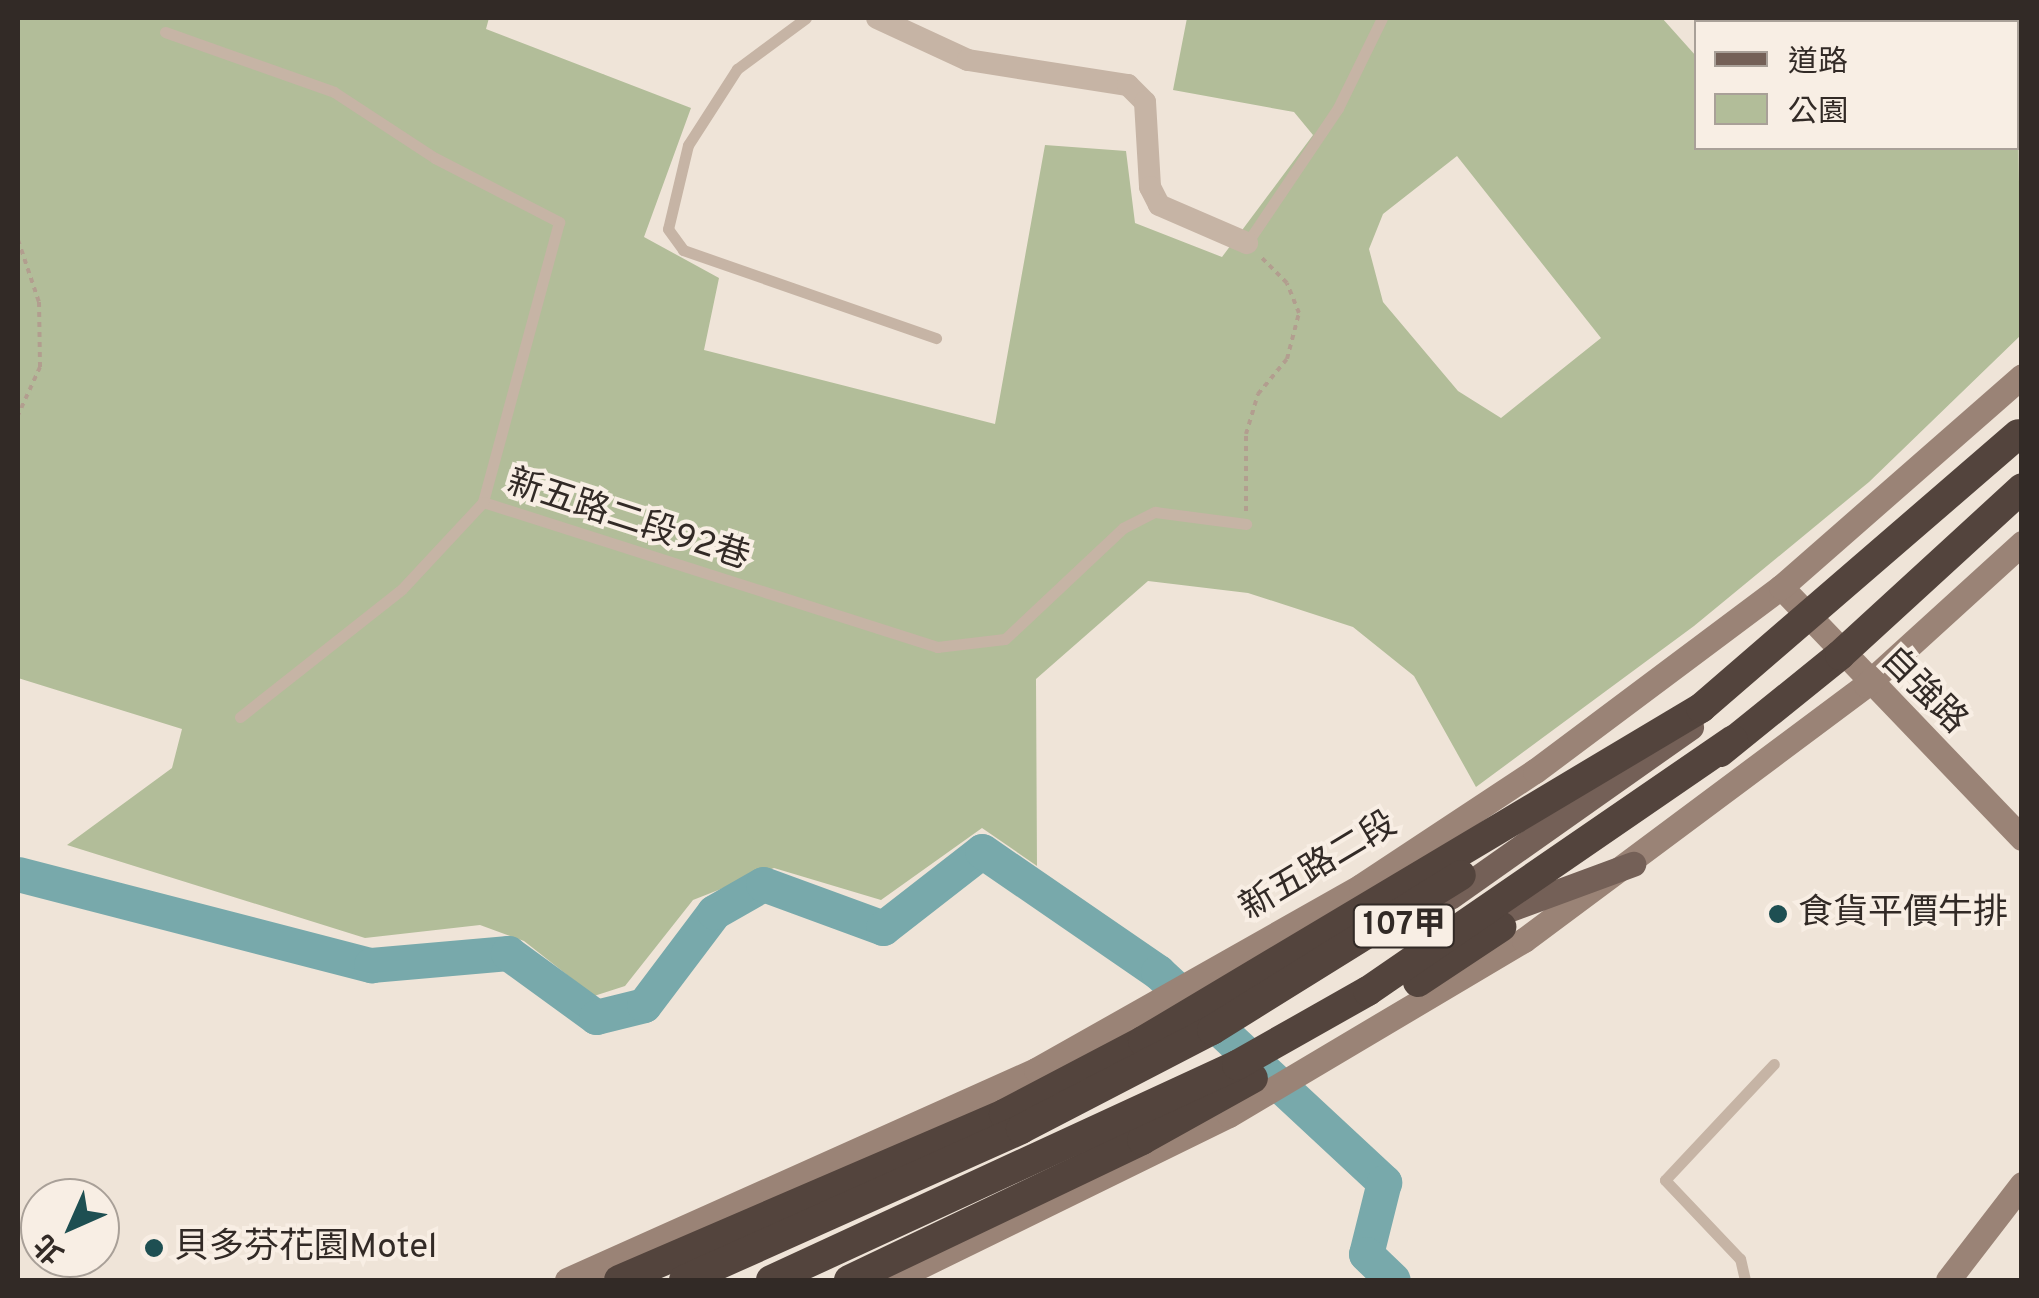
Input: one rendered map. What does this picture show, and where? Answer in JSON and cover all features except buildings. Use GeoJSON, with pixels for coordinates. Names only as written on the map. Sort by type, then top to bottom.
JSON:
{"type":"FeatureCollection","features":[{"type":"Feature","properties":{"kind":"highway"},"geometry":{"type":"LineString","coordinates":[[684,1280],[1021,1129],[1212,1030],[1437,892],[1701,708],[2021,433]]}},
{"type":"Feature","properties":{"kind":"highway"},"geometry":{"type":"LineString","coordinates":[[771,1280],[1038,1162],[1286,1038],[1544,876],[1732,740],[1840,655],[2022,488]]}},
{"type":"Feature","properties":{"kind":"highway"},"geometry":{"type":"LineString","coordinates":[[618,1280],[799,1205],[1143,1042],[1701,708]]}},
{"type":"Feature","properties":{"kind":"highway"},"geometry":{"type":"LineString","coordinates":[[848,1280],[1142,1140],[1464,954],[1584,868],[1732,740]]}},
{"type":"Feature","properties":{"kind":"main road","name":"新五路二段"},"geometry":{"type":"LineString","coordinates":[[568,1280],[920,1125],[1166,999],[1361,886],[1535,771],[1781,587],[2022,376]]}},
{"type":"Feature","properties":{"kind":"main road","name":"107甲"},"geometry":{"type":"LineString","coordinates":[[700,1280],[938,1177],[1306,986],[1618,783],[1824,637],[2021,433]]}},
{"type":"Feature","properties":{"kind":"main road","name":"107甲"},"geometry":{"type":"LineString","coordinates":[[751,1280],[1035,1155],[1280,1028],[1416,944],[1570,846],[2022,472]]}},
{"type":"Feature","properties":{"kind":"main road","name":"107甲"},"geometry":{"type":"LineString","coordinates":[[892,1280],[1229,1115],[1432,998],[1633,864],[1866,685],[2022,543]]}},
{"type":"Feature","properties":{"kind":"main road","name":"自強路"},"geometry":{"type":"LineString","coordinates":[[1781,587],[1866,685],[2022,838]]}},
{"type":"Feature","properties":{"kind":"main road"},"geometry":{"type":"LineString","coordinates":[[1416,944],[1633,864]]}},
{"type":"Feature","properties":{"kind":"main road"},"geometry":{"type":"LineString","coordinates":[[1948,1280],[2022,1184]]}},
{"type":"Feature","properties":{"kind":"street"},"geometry":{"type":"LineString","coordinates":[[877,18],[968,60],[1128,85],[1145,102],[1150,187],[1158,205],[1247,243]]}},
{"type":"Feature","properties":{"kind":"lane"},"geometry":{"type":"LineString","coordinates":[[806,18],[736,69],[688,145],[668,229],[683,250],[936,338]]}},
{"type":"Feature","properties":{"kind":"lane"},"geometry":{"type":"LineString","coordinates":[[1247,243],[1338,108],[1382,18]]}},
{"type":"Feature","properties":{"kind":"lane","name":"新五路二段92巷"},"geometry":{"type":"LineString","coordinates":[[165,32],[334,92],[435,158],[559,222],[483,502],[937,648],[1005,639],[1123,528],[1154,512],[1246,524]]}},
{"type":"Feature","properties":{"kind":"lane"},"geometry":{"type":"LineString","coordinates":[[240,717],[402,589],[483,502]]}},
{"type":"Feature","properties":{"kind":"lane"},"geometry":{"type":"LineString","coordinates":[[1745,1280],[1740,1258],[1665,1180],[1774,1064]]}},
{"type":"Feature","properties":{"kind":"path"},"geometry":{"type":"LineString","coordinates":[[18,240],[39,302],[40,367],[18,416]]}},
{"type":"Feature","properties":{"kind":"path"},"geometry":{"type":"LineString","coordinates":[[1246,524],[1246,434],[1258,394],[1286,359],[1299,312],[1286,283],[1247,243]]}},
{"type":"Feature","properties":{"kind":"green space"},"geometry":{"type":"Polygon","coordinates":[[[18,18],[489,18],[486,29],[691,108],[644,237],[719,278],[704,350],[995,424],[1045,145],[1126,151],[1135,223],[1222,257],[1313,135],[1294,112],[1173,90],[1187,18],[1662,18],[1694,54],[1694,150],[2019,150],[2021,335],[1869,482],[1694,626],[1476,787],[1414,676],[1353,627],[1248,593],[1148,581],[1036,679],[1037,866],[982,828],[881,900],[774,868],[693,900],[625,986],[594,996],[524,941],[480,925],[365,938],[67,845],[172,768],[182,729],[18,678],[18,18]],[[1457,156],[1383,214],[1369,249],[1383,302],[1458,391],[1501,418],[1601,338],[1457,156]]]}},
{"type":"Feature","properties":{"kind":"waterway"},"geometry":{"type":"LineString","coordinates":[[18,874],[371,965],[508,953],[596,1017],[644,1005],[714,912],[763,884],[883,928],[982,851],[1158,972],[1384,1182],[1366,1254],[1393,1280]]}},
{"type":"Feature","properties":{"kind":"place","name":"食貨平價牛排"},"geometry":{"type":"Point","coordinates":[1778,914]}},
{"type":"Feature","properties":{"kind":"place","name":"貝多芬花園Motel"},"geometry":{"type":"Point","coordinates":[154,1248]}}]}
